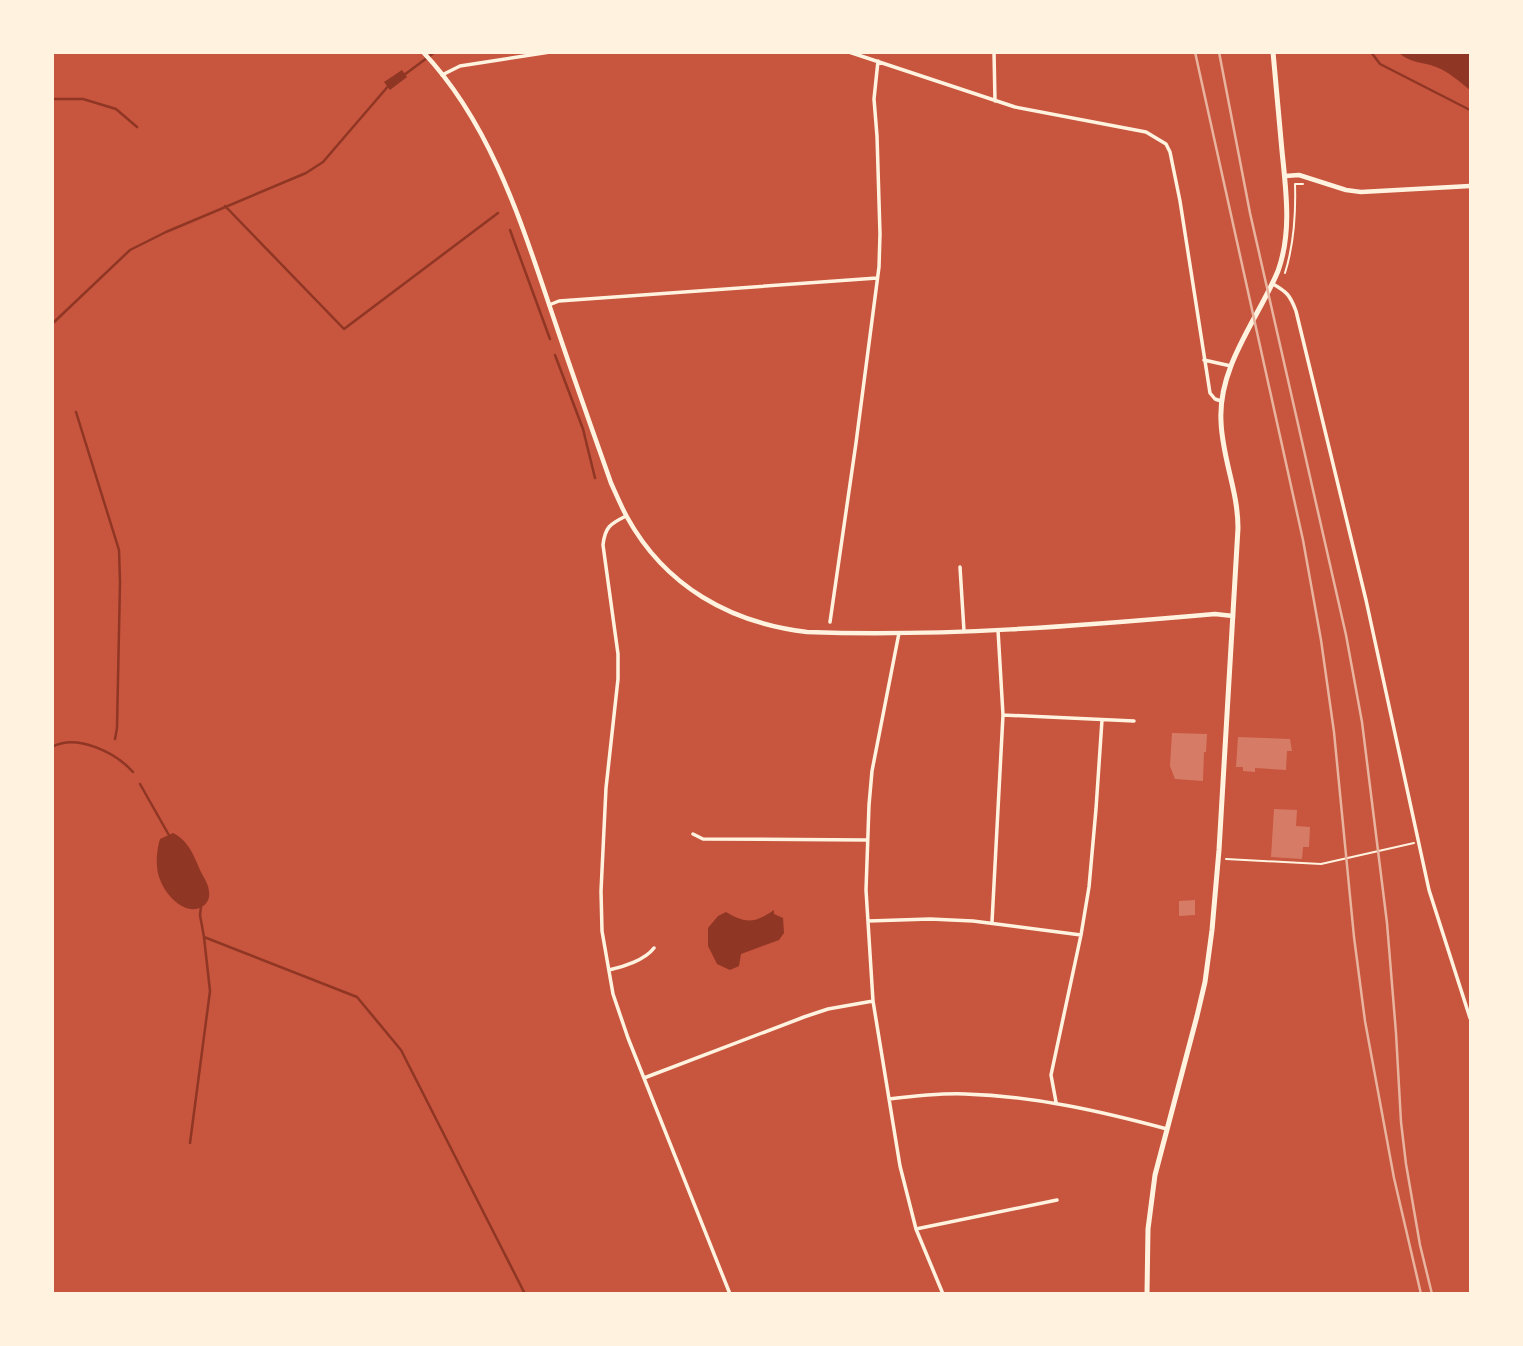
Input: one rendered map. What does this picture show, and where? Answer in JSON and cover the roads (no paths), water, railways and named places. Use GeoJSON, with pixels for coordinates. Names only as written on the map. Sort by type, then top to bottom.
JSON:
{"type":"FeatureCollection","features":[{"type":"Feature","properties":{"kind":"main road"},"geometry":{"type":"LineString","coordinates":[[1147,1293],[1146,1253],[1155,1175],[1200,1004],[1212,930],[1238,513],[1221,432],[1221,401],[1231,366],[1273,284],[1286,246],[1287,217],[1273,52]]}},
{"type":"Feature","properties":{"kind":"street"},"geometry":{"type":"LineString","coordinates":[[442,75],[460,66],[550,52]]}},
{"type":"Feature","properties":{"kind":"street"},"geometry":{"type":"LineString","coordinates":[[849,52],[1015,107],[1146,132],[1166,144],[1180,201],[1210,393],[1221,401]]}},
{"type":"Feature","properties":{"kind":"street"},"geometry":{"type":"LineString","coordinates":[[994,52],[995,101]]}},
{"type":"Feature","properties":{"kind":"street"},"geometry":{"type":"LineString","coordinates":[[423,53],[442,75],[475,124],[497,166],[521,225],[611,483],[626,516],[657,560],[702,597],[740,617],[783,629],[807,632],[998,630],[1214,614],[1233,616]]}},
{"type":"Feature","properties":{"kind":"street"},"geometry":{"type":"LineString","coordinates":[[830,622],[877,278],[880,234],[874,99],[878,61]]}},
{"type":"Feature","properties":{"kind":"street"},"geometry":{"type":"LineString","coordinates":[[1284,176],[1299,175],[1346,190],[1362,192],[1471,186]]}},
{"type":"Feature","properties":{"kind":"street"},"geometry":{"type":"LineString","coordinates":[[549,304],[559,301],[877,278]]}},
{"type":"Feature","properties":{"kind":"street"},"geometry":{"type":"LineString","coordinates":[[1273,284],[1286,291],[1296,311],[1366,600],[1418,842],[1435,909],[1471,1018]]}},
{"type":"Feature","properties":{"kind":"street"},"geometry":{"type":"LineString","coordinates":[[1205,360],[1231,366]]}},
{"type":"Feature","properties":{"kind":"street"},"geometry":{"type":"LineString","coordinates":[[626,516],[610,524],[604,534],[603,545],[618,654],[618,679],[606,788],[601,891],[602,931],[613,994],[628,1038],[730,1293]]}},
{"type":"Feature","properties":{"kind":"street"},"geometry":{"type":"LineString","coordinates":[[960,567],[964,631]]}},
{"type":"Feature","properties":{"kind":"street"},"geometry":{"type":"LineString","coordinates":[[992,922],[1003,715],[998,630]]}},
{"type":"Feature","properties":{"kind":"street"},"geometry":{"type":"LineString","coordinates":[[899,633],[872,771],[867,841],[873,1001],[900,1166],[916,1229],[943,1293]]}},
{"type":"Feature","properties":{"kind":"street"},"geometry":{"type":"LineString","coordinates":[[1003,715],[1134,721]]}},
{"type":"Feature","properties":{"kind":"street"},"geometry":{"type":"LineString","coordinates":[[1056,1102],[1051,1075],[1089,887],[1101,720]]}},
{"type":"Feature","properties":{"kind":"street"},"geometry":{"type":"LineString","coordinates":[[693,834],[703,839],[867,841]]}},
{"type":"Feature","properties":{"kind":"street"},"geometry":{"type":"LineString","coordinates":[[868,921],[930,919],[992,922],[1081,934]]}},
{"type":"Feature","properties":{"kind":"street"},"geometry":{"type":"LineString","coordinates":[[609,970],[649,954],[654,948]]}},
{"type":"Feature","properties":{"kind":"street"},"geometry":{"type":"LineString","coordinates":[[644,1078],[816,1013],[873,1001]]}},
{"type":"Feature","properties":{"kind":"street"},"geometry":{"type":"LineString","coordinates":[[889,1099],[965,1094],[1056,1102],[1167,1129]]}},
{"type":"Feature","properties":{"kind":"street"},"geometry":{"type":"LineString","coordinates":[[916,1229],[1057,1200]]}},
{"type":"Feature","properties":{"kind":"waterway"},"geometry":{"type":"LineString","coordinates":[[404,75],[435,52]]}},
{"type":"Feature","properties":{"kind":"waterway"},"geometry":{"type":"LineString","coordinates":[[1371,52],[1380,64],[1470,110]]}},
{"type":"Feature","properties":{"kind":"waterway"},"geometry":{"type":"LineString","coordinates":[[52,324],[130,250],[306,173],[323,162],[390,84]]}},
{"type":"Feature","properties":{"kind":"waterway"},"geometry":{"type":"LineString","coordinates":[[52,99],[83,99],[116,109],[137,127]]}},
{"type":"Feature","properties":{"kind":"waterway"},"geometry":{"type":"LineString","coordinates":[[225,206],[344,329],[498,213]]}},
{"type":"Feature","properties":{"kind":"waterway"},"geometry":{"type":"LineString","coordinates":[[510,230],[550,339]]}},
{"type":"Feature","properties":{"kind":"waterway"},"geometry":{"type":"LineString","coordinates":[[555,355],[583,429],[595,478]]}},
{"type":"Feature","properties":{"kind":"waterway"},"geometry":{"type":"LineString","coordinates":[[76,412],[119,550],[115,739]]}},
{"type":"Feature","properties":{"kind":"waterway"},"geometry":{"type":"LineString","coordinates":[[52,747],[73,742],[96,747],[117,758],[133,772]]}},
{"type":"Feature","properties":{"kind":"waterway"},"geometry":{"type":"LineString","coordinates":[[140,784],[170,837]]}},
{"type":"Feature","properties":{"kind":"waterway"},"geometry":{"type":"LineString","coordinates":[[190,1143],[210,991],[201,907]]}},
{"type":"Feature","properties":{"kind":"waterway"},"geometry":{"type":"LineString","coordinates":[[204,937],[357,997],[401,1050],[525,1294]]}},
{"type":"Feature","properties":{"kind":"railway"},"geometry":{"type":"LineString","coordinates":[[1195,52],[1303,540],[1334,732],[1365,1021],[1394,1178],[1421,1294]]}},
{"type":"Feature","properties":{"kind":"railway"},"geometry":{"type":"LineString","coordinates":[[1219,52],[1250,213],[1346,635],[1362,722],[1387,923],[1406,1164],[1420,1245],[1432,1294]]}}]}
